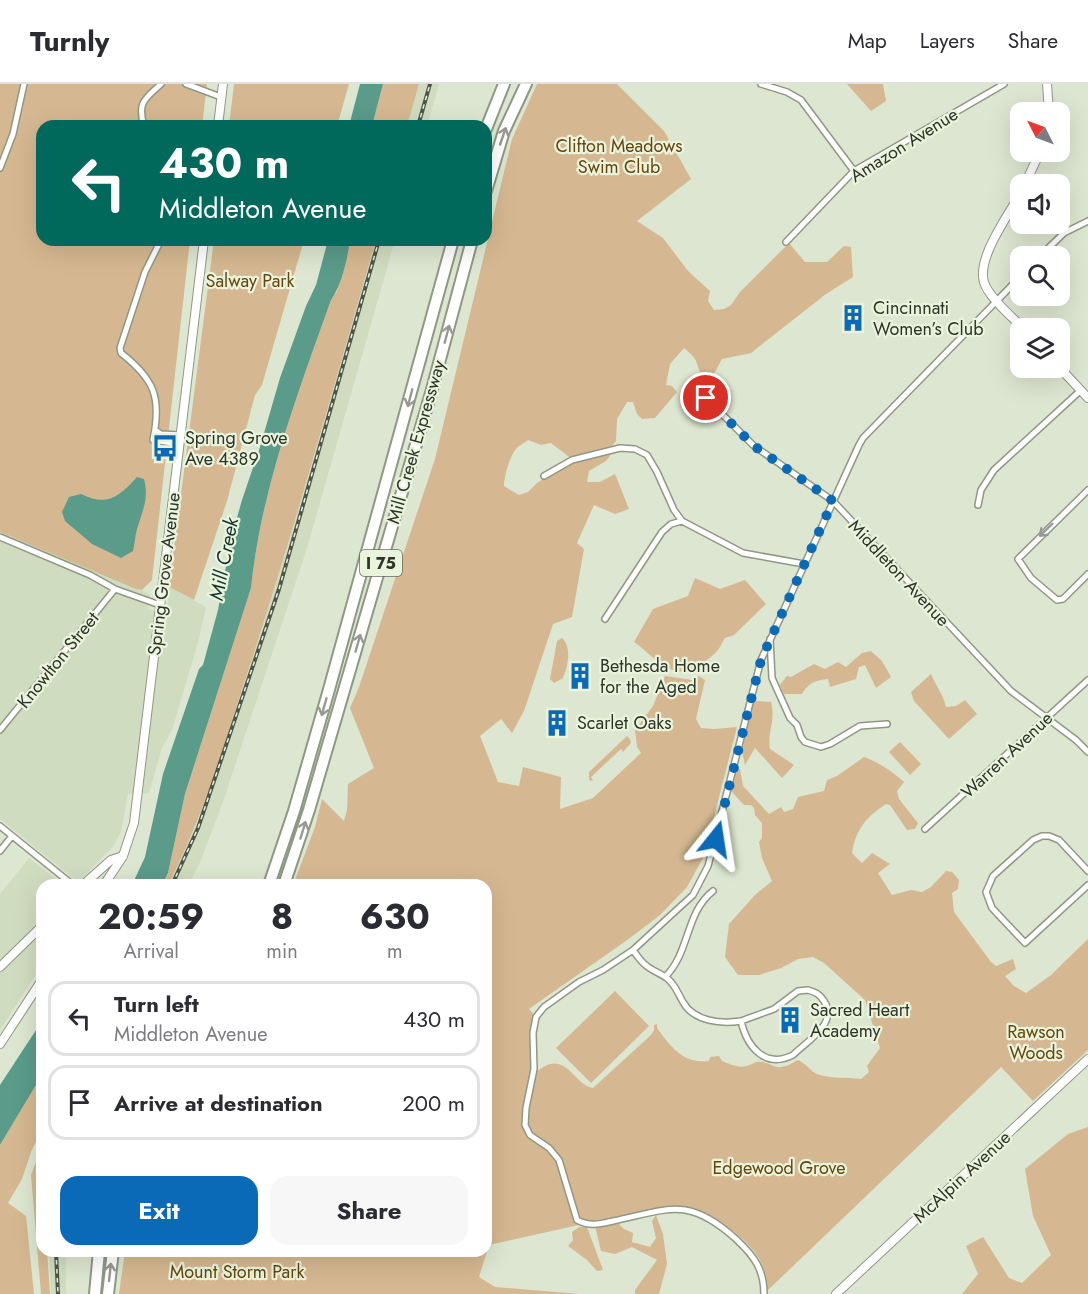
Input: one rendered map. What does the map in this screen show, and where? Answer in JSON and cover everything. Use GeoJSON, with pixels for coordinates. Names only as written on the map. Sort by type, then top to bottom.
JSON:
{"type":"FeatureCollection","features":[{"type":"Feature","properties":{"kind":"highway"},"geometry":{"type":"LineString","coordinates":[[490,120],[504,84]]}},
{"type":"Feature","properties":{"kind":"highway"},"geometry":{"type":"LineString","coordinates":[[492,171],[504,131],[526,84]]}},
{"type":"Feature","properties":{"kind":"highway","name":"Mill Creek Expressway"},"geometry":{"type":"LineString","coordinates":[[271,879],[294,811],[328,693],[451,246]]}},
{"type":"Feature","properties":{"kind":"highway","name":"Mill Creek Expressway"},"geometry":{"type":"LineString","coordinates":[[286,879],[316,787],[431,393],[470,246]]}},
{"type":"Feature","properties":{"kind":"highway"},"geometry":{"type":"LineString","coordinates":[[95,1294],[98,1257]]}},
{"type":"Feature","properties":{"kind":"highway"},"geometry":{"type":"LineString","coordinates":[[108,1294],[112,1257]]}},
{"type":"Feature","properties":{"kind":"main road"},"geometry":{"type":"LineString","coordinates":[[219,120],[223,84]]}},
{"type":"Feature","properties":{"kind":"main road"},"geometry":{"type":"LineString","coordinates":[[1047,84],[1048,102]]}},
{"type":"Feature","properties":{"kind":"main road"},"geometry":{"type":"LineString","coordinates":[[1010,212],[993,242],[985,262],[982,280],[986,288],[1014,318]]}},
{"type":"Feature","properties":{"kind":"main road","name":"Spring Grove Avenue"},"geometry":{"type":"LineString","coordinates":[[108,879],[123,856],[134,823],[203,246]]}},
{"type":"Feature","properties":{"kind":"main road"},"geometry":{"type":"LineString","coordinates":[[1070,378],[1088,398]]}},
{"type":"Feature","properties":{"kind":"main road"},"geometry":{"type":"LineString","coordinates":[[90,879],[111,860],[123,856]]}},
{"type":"Feature","properties":{"kind":"main road"},"geometry":{"type":"LineString","coordinates":[[1,963],[36,931]]}},
{"type":"Feature","properties":{"kind":"main road"},"geometry":{"type":"LineString","coordinates":[[0,1044],[36,989]]}},
{"type":"Feature","properties":{"kind":"main road","name":"McAlpin Avenue"},"geometry":{"type":"LineString","coordinates":[[836,1294],[1088,1059]]}},
{"type":"Feature","properties":{"kind":"street"},"geometry":{"type":"LineString","coordinates":[[0,168],[13,134],[24,84]]}},
{"type":"Feature","properties":{"kind":"street"},"geometry":{"type":"LineString","coordinates":[[142,120],[140,111],[142,102],[161,84]]}},
{"type":"Feature","properties":{"kind":"street"},"geometry":{"type":"LineString","coordinates":[[186,84],[221,97]]}},
{"type":"Feature","properties":{"kind":"street"},"geometry":{"type":"LineString","coordinates":[[761,84],[787,92],[801,100],[854,171]]}},
{"type":"Feature","properties":{"kind":"street","name":"Amazon Avenue"},"geometry":{"type":"LineString","coordinates":[[786,242],[854,171],[1004,84]]}},
{"type":"Feature","properties":{"kind":"street"},"geometry":{"type":"LineString","coordinates":[[1050,246],[1064,233],[1088,221]]}},
{"type":"Feature","properties":{"kind":"street"},"geometry":{"type":"LineString","coordinates":[[158,246],[146,272],[120,348],[121,353],[139,367],[151,387],[157,409],[153,440],[180,440]]}},
{"type":"Feature","properties":{"kind":"street"},"geometry":{"type":"LineString","coordinates":[[764,1294],[762,1273],[754,1256],[719,1225],[694,1211],[668,1210],[593,1225],[577,1220],[559,1160],[549,1148],[527,1130],[525,1120],[534,1069],[533,1033],[536,1017],[544,1007],[579,982],[603,970],[633,950],[693,895],[708,866],[761,660],[863,438],[1010,287]]}},
{"type":"Feature","properties":{"kind":"street"},"geometry":{"type":"LineString","coordinates":[[978,505],[981,490],[994,470],[1081,390]]}},
{"type":"Feature","properties":{"kind":"street","name":"Middleton Avenue"},"geometry":{"type":"LineString","coordinates":[[706,398],[754,446],[833,501],[1011,691],[1076,740],[1088,752]]}},
{"type":"Feature","properties":{"kind":"street"},"geometry":{"type":"LineString","coordinates":[[155,430],[180,440]]}},
{"type":"Feature","properties":{"kind":"street"},"geometry":{"type":"LineString","coordinates":[[544,476],[571,460],[620,448],[635,448],[643,451],[657,472],[674,510],[682,521],[743,554],[804,564]]}},
{"type":"Feature","properties":{"kind":"street"},"geometry":{"type":"LineString","coordinates":[[1088,490],[1018,559],[1031,578],[1057,600],[1063,599],[1088,574]]}},
{"type":"Feature","properties":{"kind":"street"},"geometry":{"type":"LineString","coordinates":[[605,619],[662,532],[671,524],[682,521]]}},
{"type":"Feature","properties":{"kind":"street"},"geometry":{"type":"LineString","coordinates":[[0,537],[90,575],[115,589],[160,605]]}},
{"type":"Feature","properties":{"kind":"street","name":"Knowlton Street"},"geometry":{"type":"LineString","coordinates":[[0,730],[115,589]]}},
{"type":"Feature","properties":{"kind":"street"},"geometry":{"type":"LineString","coordinates":[[770,638],[772,678],[790,718],[797,725],[805,742],[821,747],[860,726],[887,724]]}},
{"type":"Feature","properties":{"kind":"street","name":"Warren Avenue"},"geometry":{"type":"LineString","coordinates":[[925,829],[1088,680]]}},
{"type":"Feature","properties":{"kind":"street"},"geometry":{"type":"LineString","coordinates":[[0,826],[66,879]]}},
{"type":"Feature","properties":{"kind":"street"},"geometry":{"type":"LineString","coordinates":[[0,851],[12,836]]}},
{"type":"Feature","properties":{"kind":"street"},"geometry":{"type":"LineString","coordinates":[[1088,871],[1059,840],[1042,836],[1033,840],[993,876],[986,892],[988,903],[1025,943],[1088,885]]}},
{"type":"Feature","properties":{"kind":"street"},"geometry":{"type":"LineString","coordinates":[[664,977],[675,965],[698,906],[713,891]]}},
{"type":"Feature","properties":{"kind":"street"},"geometry":{"type":"LineString","coordinates":[[633,950],[646,966],[674,985],[685,1005],[695,1014],[722,1023],[741,1021],[765,1013],[801,990],[812,991],[820,995],[825,1002],[828,1014],[824,1025],[793,1055],[780,1059],[768,1058],[756,1051],[747,1040],[741,1021]]}},
{"type":"Feature","properties":{"kind":"shaded area"},"geometry":{"type":"Polygon","coordinates":[[[419,84],[439,84],[429,120],[409,120],[419,84]]]}},
{"type":"Feature","properties":{"kind":"shaded area"},"geometry":{"type":"Polygon","coordinates":[[[374,246],[393,246],[307,548],[224,799],[192,879],[171,879],[197,824],[263,623],[374,246]]]}},
{"type":"Feature","properties":{"kind":"shaded area"},"geometry":{"type":"Polygon","coordinates":[[[0,532],[150,594],[148,609],[167,615],[169,587],[206,607],[172,730],[162,748],[149,793],[128,794],[121,832],[112,848],[81,879],[74,879],[0,819],[0,532]]]}},
{"type":"Feature","properties":{"kind":"shaded area"},"geometry":{"type":"Polygon","coordinates":[[[29,858],[56,879],[36,879],[36,974],[0,1030],[0,894],[29,858]]]}},
{"type":"Feature","properties":{"kind":"shaded area"},"geometry":{"type":"Polygon","coordinates":[[[49,1257],[66,1257],[66,1294],[51,1294],[49,1257]]]}},
{"type":"Feature","properties":{"kind":"green space"},"geometry":{"type":"Polygon","coordinates":[[[0,84],[207,84],[203,120],[36,120],[36,246],[189,246],[152,580],[142,590],[136,589],[0,532],[0,84]]]}},
{"type":"Feature","properties":{"kind":"green space"},"geometry":{"type":"Polygon","coordinates":[[[234,84],[349,84],[339,120],[230,120],[234,84]]]}},
{"type":"Feature","properties":{"kind":"green space"},"geometry":{"type":"Polygon","coordinates":[[[383,84],[419,84],[409,120],[374,120],[383,84]]]}},
{"type":"Feature","properties":{"kind":"green space","name":"Clifton Meadows Swim Club"},"geometry":{"type":"Polygon","coordinates":[[[537,84],[617,84],[664,131],[691,179],[637,221],[663,238],[688,271],[710,291],[708,301],[714,310],[724,309],[731,305],[740,292],[789,243],[805,262],[827,262],[844,246],[851,247],[853,277],[826,294],[751,353],[722,359],[709,378],[701,373],[695,359],[684,348],[670,364],[666,385],[672,386],[677,392],[655,418],[642,419],[637,414],[633,402],[627,402],[617,419],[616,441],[612,446],[572,459],[551,443],[541,445],[528,440],[519,446],[510,461],[504,486],[519,495],[528,492],[537,483],[570,463],[609,453],[610,456],[606,461],[589,471],[587,482],[600,482],[615,474],[629,509],[615,514],[594,505],[577,543],[584,549],[572,617],[553,624],[524,711],[512,733],[501,719],[480,736],[498,782],[519,786],[523,767],[561,777],[560,809],[593,798],[641,753],[637,747],[635,730],[653,706],[665,676],[692,680],[699,676],[705,680],[696,719],[701,728],[737,727],[704,856],[687,887],[660,915],[529,1009],[536,1017],[534,1069],[526,1108],[527,1130],[555,1154],[573,1211],[583,1224],[492,1244],[492,879],[295,879],[315,827],[322,799],[344,821],[347,810],[348,784],[374,768],[350,708],[435,459],[486,246],[492,246],[492,222],[512,139],[537,84]]]}},
{"type":"Feature","properties":{"kind":"green space"},"geometry":{"type":"Polygon","coordinates":[[[847,84],[883,84],[886,101],[871,111],[847,84]]]}},
{"type":"Feature","properties":{"kind":"green space","name":"Salway Park"},"geometry":{"type":"Polygon","coordinates":[[[213,246],[302,246],[262,385],[255,395],[227,501],[194,600],[169,587],[213,246]]]}},
{"type":"Feature","properties":{"kind":"green space"},"geometry":{"type":"Polygon","coordinates":[[[348,246],[374,246],[299,508],[222,751],[181,859],[171,879],[165,879],[185,794],[251,588],[263,514],[282,442],[331,300],[337,291],[348,246]]]}},
{"type":"Feature","properties":{"kind":"green space"},"geometry":{"type":"Polygon","coordinates":[[[695,578],[720,589],[745,580],[766,604],[734,635],[725,638],[716,652],[703,663],[692,669],[674,671],[658,662],[634,642],[653,609],[688,596],[695,578]]]}},
{"type":"Feature","properties":{"kind":"green space"},"geometry":{"type":"Polygon","coordinates":[[[562,638],[567,646],[568,662],[563,678],[554,683],[550,679],[557,641],[562,638]]]}},
{"type":"Feature","properties":{"kind":"green space"},"geometry":{"type":"Polygon","coordinates":[[[871,651],[882,661],[891,677],[876,688],[865,665],[859,667],[856,679],[830,687],[828,679],[820,680],[810,685],[802,694],[784,694],[780,685],[787,676],[791,677],[814,664],[825,669],[838,662],[846,667],[862,653],[871,651]]]}},
{"type":"Feature","properties":{"kind":"green space"},"geometry":{"type":"Polygon","coordinates":[[[931,674],[946,707],[956,706],[965,700],[977,714],[949,739],[914,701],[911,692],[931,674]]]}},
{"type":"Feature","properties":{"kind":"green space"},"geometry":{"type":"Polygon","coordinates":[[[753,701],[771,702],[773,715],[770,749],[794,765],[782,778],[755,748],[745,765],[742,751],[753,701]]]}},
{"type":"Feature","properties":{"kind":"green space"},"geometry":{"type":"Polygon","coordinates":[[[627,736],[631,743],[623,752],[621,749],[591,777],[593,781],[589,780],[589,772],[627,736]]]}},
{"type":"Feature","properties":{"kind":"green space"},"geometry":{"type":"Polygon","coordinates":[[[900,742],[921,764],[910,775],[889,752],[900,742]]]}},
{"type":"Feature","properties":{"kind":"green space"},"geometry":{"type":"Polygon","coordinates":[[[864,757],[886,768],[904,782],[897,791],[899,799],[918,823],[915,829],[907,830],[890,805],[886,804],[863,824],[856,837],[852,853],[862,863],[872,853],[890,864],[878,873],[892,895],[911,890],[922,892],[931,887],[946,871],[952,872],[959,880],[958,889],[952,893],[954,912],[996,966],[1013,959],[1016,969],[1005,976],[1014,986],[1026,993],[1051,975],[1088,939],[1088,1050],[1033,1101],[1001,1067],[767,1291],[763,1268],[754,1251],[724,1224],[699,1211],[677,1206],[656,1208],[590,1222],[580,1219],[573,1204],[559,1157],[530,1128],[529,1104],[536,1072],[546,1065],[555,1063],[562,1065],[579,1080],[593,1088],[651,1035],[654,1025],[657,1024],[657,1028],[673,1048],[692,1060],[709,1061],[710,1057],[719,1056],[722,1061],[737,1066],[762,1062],[783,1067],[798,1060],[822,1076],[861,1079],[869,1072],[867,1066],[880,1048],[865,1000],[824,963],[813,957],[798,959],[781,968],[759,975],[738,975],[725,957],[729,924],[755,895],[772,881],[762,858],[759,842],[762,838],[762,823],[755,815],[754,808],[751,805],[744,805],[731,791],[735,771],[740,769],[743,786],[769,814],[781,807],[784,812],[793,809],[798,797],[824,791],[827,780],[837,776],[864,757]]]}},
{"type":"Feature","properties":{"kind":"green space"},"geometry":{"type":"Polygon","coordinates":[[[615,991],[649,1026],[591,1083],[556,1048],[615,991]]]}},
{"type":"Feature","properties":{"kind":"green space"},"geometry":{"type":"Polygon","coordinates":[[[36,1085],[36,1142],[22,1179],[8,1203],[26,1216],[34,1294],[0,1294],[0,1145],[36,1085]]]}},
{"type":"Feature","properties":{"kind":"green space"},"geometry":{"type":"Polygon","coordinates":[[[1088,1127],[1088,1294],[962,1294],[978,1274],[966,1246],[983,1237],[1009,1278],[1022,1283],[1051,1255],[1033,1216],[1025,1169],[1068,1134],[1088,1127]]]}},
{"type":"Feature","properties":{"kind":"green space"},"geometry":{"type":"Polygon","coordinates":[[[36,1162],[36,1234],[31,1175],[36,1162]]]}},
{"type":"Feature","properties":{"kind":"green space"},"geometry":{"type":"Polygon","coordinates":[[[656,1215],[663,1234],[667,1264],[659,1294],[635,1294],[635,1290],[657,1260],[632,1247],[615,1254],[601,1251],[595,1226],[617,1222],[624,1229],[633,1233],[632,1242],[650,1247],[656,1238],[652,1221],[656,1215]]]}},
{"type":"Feature","properties":{"kind":"green space"},"geometry":{"type":"Polygon","coordinates":[[[579,1227],[587,1227],[603,1270],[597,1271],[587,1260],[568,1246],[573,1240],[572,1232],[579,1227]]]}},
{"type":"Feature","properties":{"kind":"green space"},"geometry":{"type":"Polygon","coordinates":[[[38,1257],[47,1257],[50,1294],[41,1294],[38,1257]]]}},
{"type":"Feature","properties":{"kind":"green space","name":"Mount Storm Park"},"geometry":{"type":"Polygon","coordinates":[[[124,1257],[485,1257],[479,1277],[495,1287],[580,1294],[119,1294],[124,1257]]]}},
{"type":"Feature","properties":{"kind":"water"},"geometry":{"type":"Polygon","coordinates":[[[360,84],[383,84],[374,120],[351,120],[360,84]]]}},
{"type":"Feature","properties":{"kind":"water"},"geometry":{"type":"Polygon","coordinates":[[[326,246],[349,246],[341,279],[318,335],[282,442],[263,514],[251,588],[185,794],[168,873],[165,879],[135,879],[145,857],[163,774],[199,669],[203,665],[218,610],[231,539],[242,500],[280,378],[316,285],[326,246]]]}},
{"type":"Feature","properties":{"kind":"water"},"geometry":{"type":"Polygon","coordinates":[[[137,477],[144,479],[146,498],[133,551],[121,558],[92,544],[65,521],[62,512],[69,497],[81,494],[98,500],[112,498],[137,477]]]}},
{"type":"Feature","properties":{"kind":"water"},"geometry":{"type":"Polygon","coordinates":[[[36,1030],[36,1085],[0,1145],[0,1085],[36,1030]]]}},
{"type":"Feature","properties":{"kind":"railway"},"geometry":{"type":"LineString","coordinates":[[420,120],[430,84]]}},
{"type":"Feature","properties":{"kind":"railway"},"geometry":{"type":"LineString","coordinates":[[175,879],[198,828],[279,589],[377,246]]}},
{"type":"Feature","properties":{"kind":"railway"},"geometry":{"type":"LineString","coordinates":[[56,1257],[58,1294]]}},
{"type":"Feature","properties":{"kind":"place","name":"Cincinnati Women’s Club"},"geometry":{"type":"Point","coordinates":[853,318]}},
{"type":"Feature","properties":{"kind":"place","name":"Spring Grove Ave 4389"},"geometry":{"type":"Point","coordinates":[165,448]}},
{"type":"Feature","properties":{"kind":"place","name":"Bethesda Home for the Aged"},"geometry":{"type":"Point","coordinates":[580,676]}},
{"type":"Feature","properties":{"kind":"place","name":"Scarlet Oaks"},"geometry":{"type":"Point","coordinates":[557,723]}},
{"type":"Feature","properties":{"kind":"place","name":"Sacred Heart Academy"},"geometry":{"type":"Point","coordinates":[790,1020]}},
{"type":"Feature","properties":{"kind":"route"},"geometry":{"type":"LineString","coordinates":[[706,398],[754,446],[814,490],[833,501],[761,660],[716,839]]}},
{"type":"Feature","properties":{"kind":"water label","name":"Mill Creek"},"geometry":{"type":"Point","coordinates":[224,559]}},
{"type":"Feature","properties":{"kind":"park label","name":"Rawson Woods"},"geometry":{"type":"Point","coordinates":[1036,1042]}},
{"type":"Feature","properties":{"kind":"park label","name":"Edgewood Grove"},"geometry":{"type":"Point","coordinates":[779,1168]}}]}
